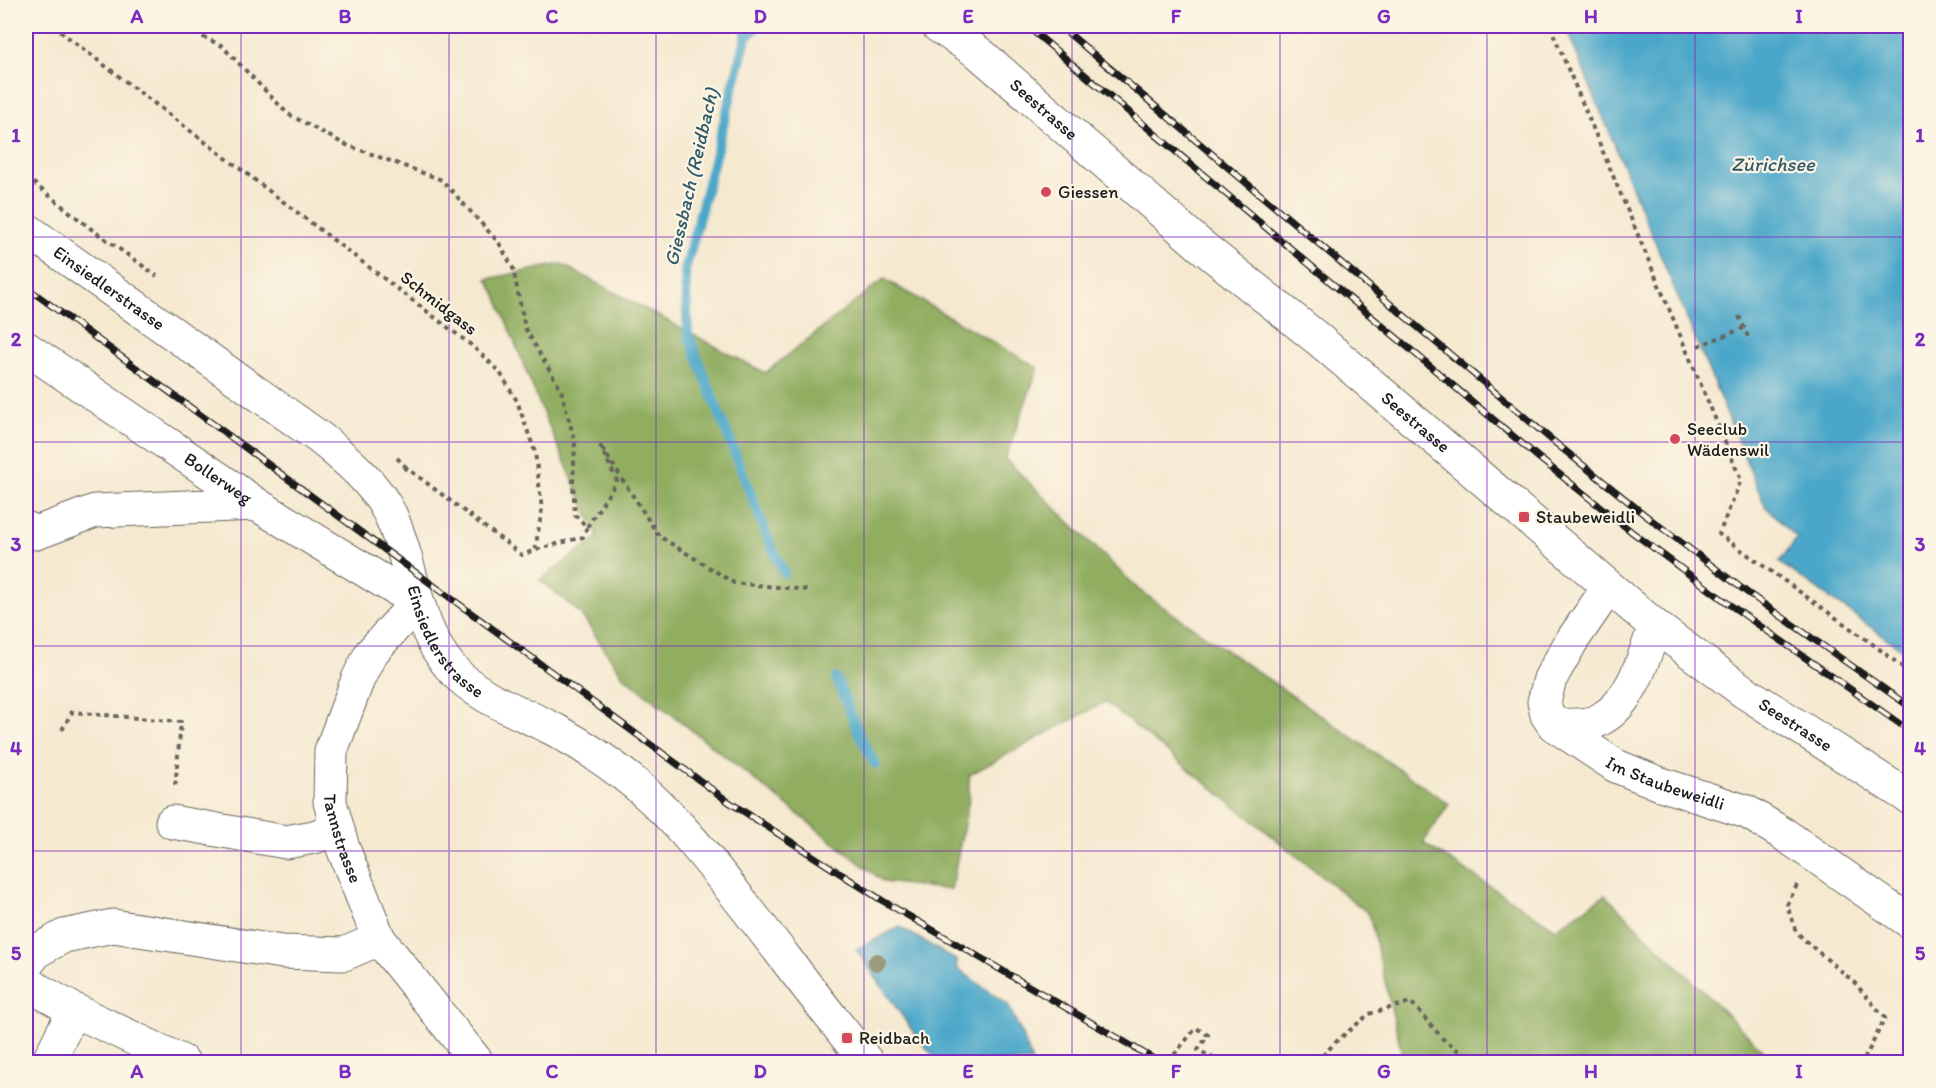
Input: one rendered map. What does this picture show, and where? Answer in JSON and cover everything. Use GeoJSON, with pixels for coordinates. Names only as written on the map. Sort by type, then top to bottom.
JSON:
{"type":"FeatureCollection","features":[{"type":"Feature","properties":{"kind":"main road","name":"Seestrasse"},"geometry":{"type":"LineString","coordinates":[[938,26],[979,53],[1200,245],[1318,339],[1655,626],[1743,690],[1911,798]]}},
{"type":"Feature","properties":{"kind":"main road","name":"Einsiedlerstrasse"},"geometry":{"type":"LineString","coordinates":[[26,229],[320,438],[358,470],[375,490],[389,513],[398,534],[417,602],[437,648],[454,671],[491,699],[564,735],[608,762],[671,817],[703,852],[867,1062]]}},
{"type":"Feature","properties":{"kind":"main road","name":"Bollerweg"},"geometry":{"type":"LineString","coordinates":[[26,348],[256,504],[417,602]]}},
{"type":"Feature","properties":{"kind":"main road"},"geometry":{"type":"LineString","coordinates":[[26,528],[36,534],[95,511],[256,504]]}},
{"type":"Feature","properties":{"kind":"main road"},"geometry":{"type":"LineString","coordinates":[[1608,588],[1571,642],[1550,679],[1544,702],[1547,715],[1554,725],[1570,726],[1601,720],[1621,701],[1640,666],[1655,626]]}},
{"type":"Feature","properties":{"kind":"main road","name":"Tannstrasse"},"geometry":{"type":"LineString","coordinates":[[417,602],[371,653],[358,679],[331,751],[330,802],[336,829],[379,939],[477,1062]]}},
{"type":"Feature","properties":{"kind":"main road","name":"Im Staubeweidli"},"geometry":{"type":"LineString","coordinates":[[1554,725],[1616,766],[1658,783],[1747,812],[1785,835],[1911,922]]}},
{"type":"Feature","properties":{"kind":"main road"},"geometry":{"type":"LineString","coordinates":[[172,822],[286,842],[314,837],[336,829]]}},
{"type":"Feature","properties":{"kind":"main road"},"geometry":{"type":"LineString","coordinates":[[26,965],[37,951],[64,936],[113,926],[282,952],[344,954],[379,939]]}},
{"type":"Feature","properties":{"kind":"main road"},"geometry":{"type":"LineString","coordinates":[[26,984],[74,1010],[183,1062]]}},
{"type":"Feature","properties":{"kind":"main road"},"geometry":{"type":"LineString","coordinates":[[48,1062],[74,1010]]}},
{"type":"Feature","properties":{"kind":"path","name":"Schmidgass"},"geometry":{"type":"LineString","coordinates":[[53,26],[471,345],[499,371],[517,401],[536,452],[542,509],[535,550]]}},
{"type":"Feature","properties":{"kind":"path"},"geometry":{"type":"LineString","coordinates":[[178,26],[221,45],[249,77],[288,114],[344,144],[442,180],[499,243],[513,268],[525,328],[561,390],[575,442],[573,484],[575,514],[587,527]]}},
{"type":"Feature","properties":{"kind":"path"},"geometry":{"type":"LineString","coordinates":[[1550,26],[1741,480],[1719,534],[1911,673]]}},
{"type":"Feature","properties":{"kind":"path"},"geometry":{"type":"LineString","coordinates":[[26,177],[157,276]]}},
{"type":"Feature","properties":{"kind":"path"},"geometry":{"type":"LineString","coordinates":[[1740,316],[1750,341]]}},
{"type":"Feature","properties":{"kind":"path"},"geometry":{"type":"LineString","coordinates":[[1698,346],[1744,328]]}},
{"type":"Feature","properties":{"kind":"path"},"geometry":{"type":"LineString","coordinates":[[375,490],[407,468],[522,555],[583,537],[617,481],[600,445],[658,536],[734,583],[809,590]]}},
{"type":"Feature","properties":{"kind":"path"},"geometry":{"type":"LineString","coordinates":[[62,730],[72,712],[181,722],[172,822]]}},
{"type":"Feature","properties":{"kind":"path"},"geometry":{"type":"LineString","coordinates":[[1794,891],[1787,905],[1795,929],[1803,939],[1854,981],[1884,1017],[1863,1062]]}},
{"type":"Feature","properties":{"kind":"path"},"geometry":{"type":"LineString","coordinates":[[1316,1062],[1369,1014],[1411,1002],[1443,1039],[1473,1062]]}},
{"type":"Feature","properties":{"kind":"path"},"geometry":{"type":"LineString","coordinates":[[1174,1055],[1196,1028],[1208,1035],[1198,1050],[1221,1062]]}},
{"type":"Feature","properties":{"kind":"green space"},"geometry":{"type":"Polygon","coordinates":[[[561,264],[765,373],[884,279],[1038,368],[1005,459],[1139,590],[1449,804],[1423,843],[1556,929],[1605,895],[1775,1062],[1404,1062],[1369,914],[1105,702],[969,775],[969,799],[951,890],[884,882],[623,676],[580,613],[540,580],[598,537],[541,408],[495,293],[487,279],[561,264]]]}},
{"type":"Feature","properties":{"kind":"water","name":"Zürichsee"},"geometry":{"type":"Polygon","coordinates":[[[1565,26],[1910,26],[1910,655],[1779,562],[1797,538],[1765,506],[1565,26]]]}},
{"type":"Feature","properties":{"kind":"water"},"geometry":{"type":"Polygon","coordinates":[[[900,927],[957,961],[957,968],[1008,1005],[1032,1062],[939,1062],[918,1039],[856,949],[900,927]]]}},
{"type":"Feature","properties":{"kind":"waterway","name":"Giessbach (Reidbach)"},"geometry":{"type":"LineString","coordinates":[[746,26],[746,38],[685,271],[688,334],[772,548],[784,573]]}},
{"type":"Feature","properties":{"kind":"waterway"},"geometry":{"type":"LineString","coordinates":[[746,38],[757,26]]}},
{"type":"Feature","properties":{"kind":"waterway","name":"Giessbach (Reidbach)"},"geometry":{"type":"LineString","coordinates":[[836,678],[860,736],[875,764]]}},
{"type":"Feature","properties":{"kind":"railway"},"geometry":{"type":"LineString","coordinates":[[1027,26],[1539,458],[1632,532],[1733,607],[1910,731]]}},
{"type":"Feature","properties":{"kind":"railway"},"geometry":{"type":"LineString","coordinates":[[1060,26],[1553,441],[1645,515],[1748,593],[1910,707]]}},
{"type":"Feature","properties":{"kind":"railway"},"geometry":{"type":"LineString","coordinates":[[26,287],[729,802],[883,901],[1159,1062]]}},
{"type":"Feature","properties":{"kind":"place","name":"Giessen"},"geometry":{"type":"Point","coordinates":[1046,192]}},
{"type":"Feature","properties":{"kind":"place","name":"Seeclub Wädenswil"},"geometry":{"type":"Point","coordinates":[1675,439]}},
{"type":"Feature","properties":{"kind":"place","name":"Staubeweidli"},"geometry":{"type":"Point","coordinates":[1524,517]}},
{"type":"Feature","properties":{"kind":"place","name":"Reidbach"},"geometry":{"type":"Point","coordinates":[847,1038]}}]}
